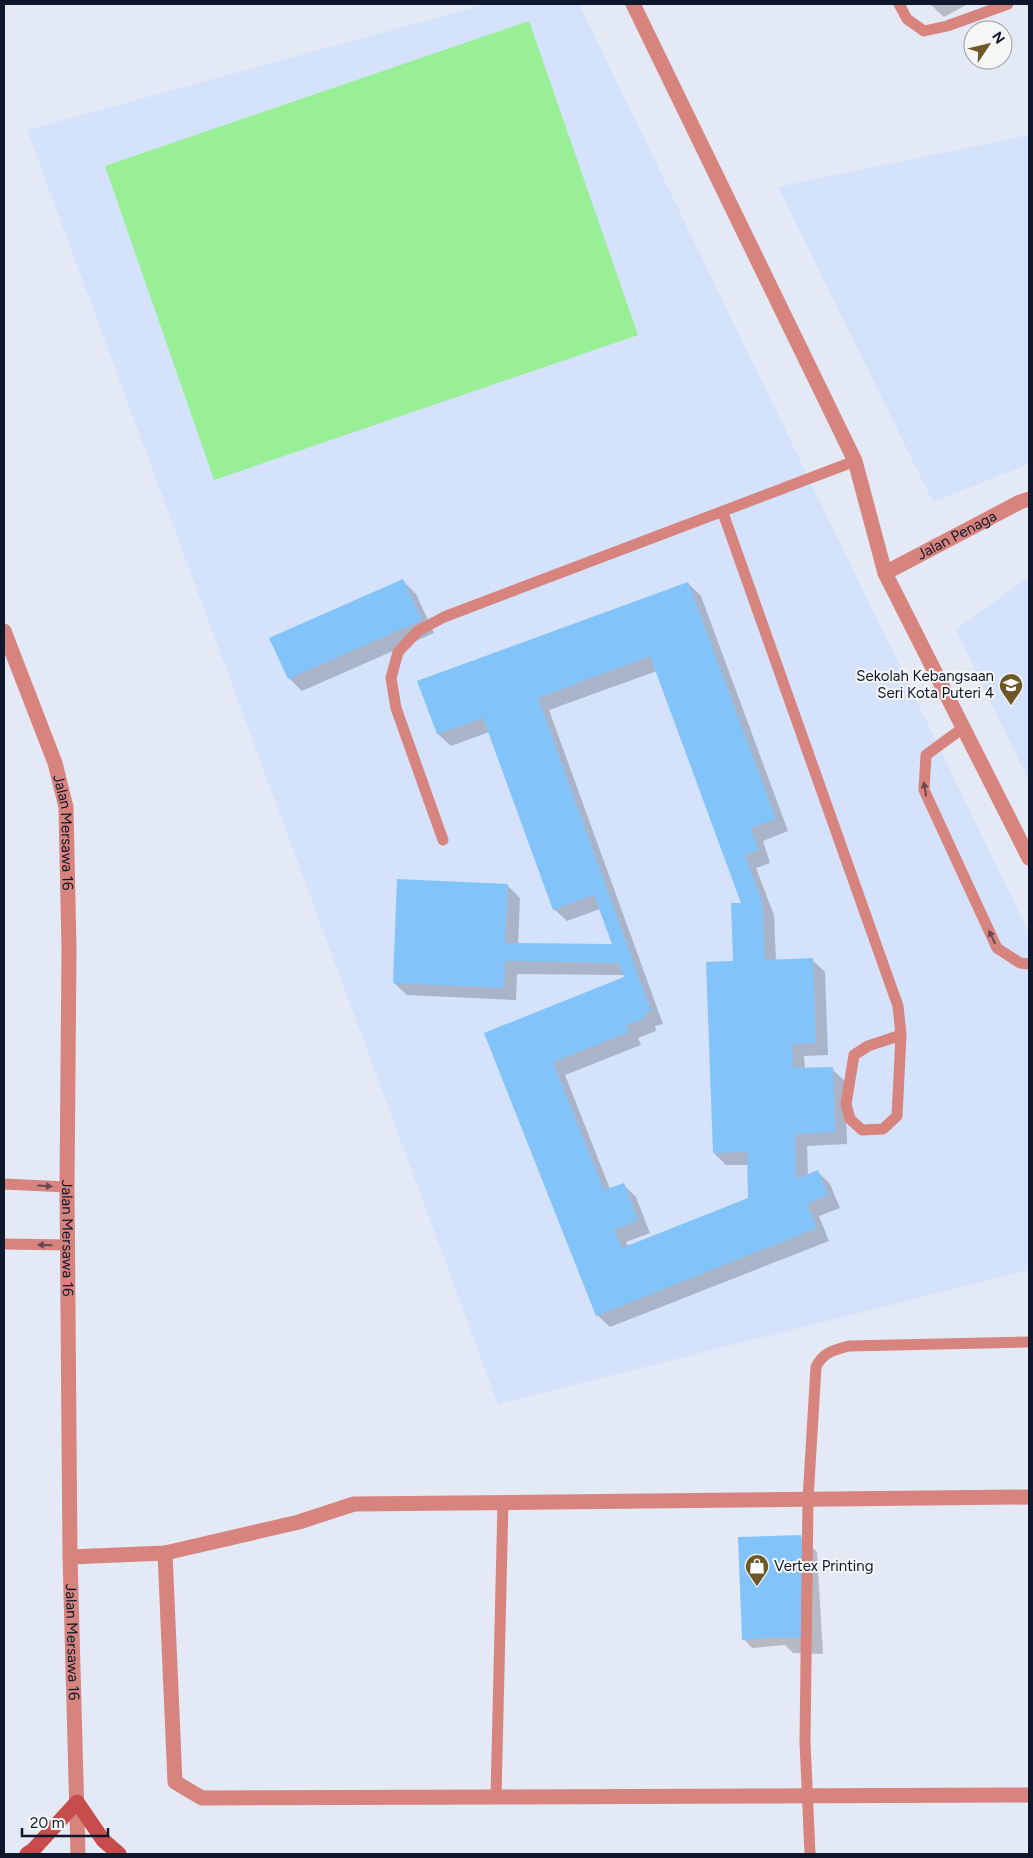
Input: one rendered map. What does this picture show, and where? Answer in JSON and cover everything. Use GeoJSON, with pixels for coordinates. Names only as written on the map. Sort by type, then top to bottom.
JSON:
{"type":"FeatureCollection","features":[{"type":"Feature","properties":{"kind":"main road"},"geometry":{"type":"LineString","coordinates":[[27,1854],[33,1850],[77,1802],[103,1840],[119,1854]]}},
{"type":"Feature","properties":{"kind":"street"},"geometry":{"type":"LineString","coordinates":[[633,4],[855,462],[884,572],[1029,858]]}},
{"type":"Feature","properties":{"kind":"street","name":"Jalan Penaga"},"geometry":{"type":"LineString","coordinates":[[884,572],[1020,502],[1029,500]]}},
{"type":"Feature","properties":{"kind":"street","name":"Jalan Mersawa 16"},"geometry":{"type":"LineString","coordinates":[[4,631],[56,764],[66,806],[69,949],[70,1557],[78,1854]]}},
{"type":"Feature","properties":{"kind":"street"},"geometry":{"type":"LineString","coordinates":[[70,1557],[165,1553],[299,1522],[354,1504],[1029,1497]]}},
{"type":"Feature","properties":{"kind":"street"},"geometry":{"type":"LineString","coordinates":[[165,1553],[174,1782],[202,1798],[1029,1795]]}},
{"type":"Feature","properties":{"kind":"lane"},"geometry":{"type":"LineString","coordinates":[[899,4],[907,19],[924,31],[947,26],[1008,4]]}},
{"type":"Feature","properties":{"kind":"lane"},"geometry":{"type":"LineString","coordinates":[[443,840],[396,708],[391,678],[398,652],[418,631],[444,617],[855,462]]}},
{"type":"Feature","properties":{"kind":"lane"},"geometry":{"type":"LineString","coordinates":[[723,513],[898,1006],[901,1035],[896,1116],[883,1129],[862,1130],[850,1119],[846,1104],[854,1055],[868,1046],[901,1035]]}},
{"type":"Feature","properties":{"kind":"lane"},"geometry":{"type":"LineString","coordinates":[[963,728],[926,755],[924,790],[998,948],[1020,963],[1029,964]]}},
{"type":"Feature","properties":{"kind":"lane"},"geometry":{"type":"LineString","coordinates":[[4,1184],[68,1187]]}},
{"type":"Feature","properties":{"kind":"lane"},"geometry":{"type":"LineString","coordinates":[[4,1244],[68,1245]]}},
{"type":"Feature","properties":{"kind":"lane"},"geometry":{"type":"LineString","coordinates":[[810,1854],[806,1742],[808,1499],[816,1367],[820,1358],[831,1351],[849,1346],[1029,1342]]}},
{"type":"Feature","properties":{"kind":"lane"},"geometry":{"type":"LineString","coordinates":[[496,1797],[503,1502]]}},
{"type":"Feature","properties":{"kind":"shaded area"},"geometry":{"type":"Polygon","coordinates":[[[487,4],[579,4],[1029,933],[1029,1270],[498,1404],[27,130],[487,4]]]}},
{"type":"Feature","properties":{"kind":"shaded area"},"geometry":{"type":"Polygon","coordinates":[[[1029,135],[1029,464],[933,502],[778,187],[1029,135]]]}},
{"type":"Feature","properties":{"kind":"shaded area","name":"Sekolah Kebangsaan Seri Kota Puteri 4"},"geometry":{"type":"Polygon","coordinates":[[[1029,577],[1029,782],[956,629],[1029,577]]]}},
{"type":"Feature","properties":{"kind":"green space"},"geometry":{"type":"Polygon","coordinates":[[[529,21],[638,335],[214,480],[105,166],[529,21]]]}},
{"type":"Feature","properties":{"kind":"building"},"geometry":{"type":"Polygon","coordinates":[[[403,579],[422,620],[288,679],[269,638],[403,579]]]}},
{"type":"Feature","properties":{"kind":"building"},"geometry":{"type":"Polygon","coordinates":[[[688,582],[776,819],[751,828],[759,850],[745,855],[762,902],[765,960],[813,958],[816,1043],[792,1044],[793,1068],[833,1067],[835,1132],[795,1134],[796,1179],[818,1170],[828,1195],[807,1204],[817,1228],[596,1316],[484,1033],[624,977],[619,963],[505,961],[504,988],[393,983],[397,879],[508,884],[505,943],[612,944],[594,895],[553,910],[483,718],[437,734],[417,681],[688,582]],[[650,656],[538,698],[651,1011],[643,1014],[645,1018],[626,1025],[629,1032],[553,1062],[604,1190],[624,1183],[638,1220],[614,1230],[622,1248],[748,1198],[747,1152],[713,1153],[706,962],[733,961],[731,903],[741,903],[650,656]]]}},
{"type":"Feature","properties":{"kind":"building"},"geometry":{"type":"Polygon","coordinates":[[[801,1535],[807,1638],[775,1637],[742,1640],[738,1537],[801,1535]]]}},
{"type":"Feature","properties":{"kind":"place","name":"Sekolah Kebangsaan Seri Kota Puteri 4"},"geometry":{"type":"Point","coordinates":[1011,706]}},
{"type":"Feature","properties":{"kind":"place","name":"Vertex Printing"},"geometry":{"type":"Point","coordinates":[757,1587]}}]}
